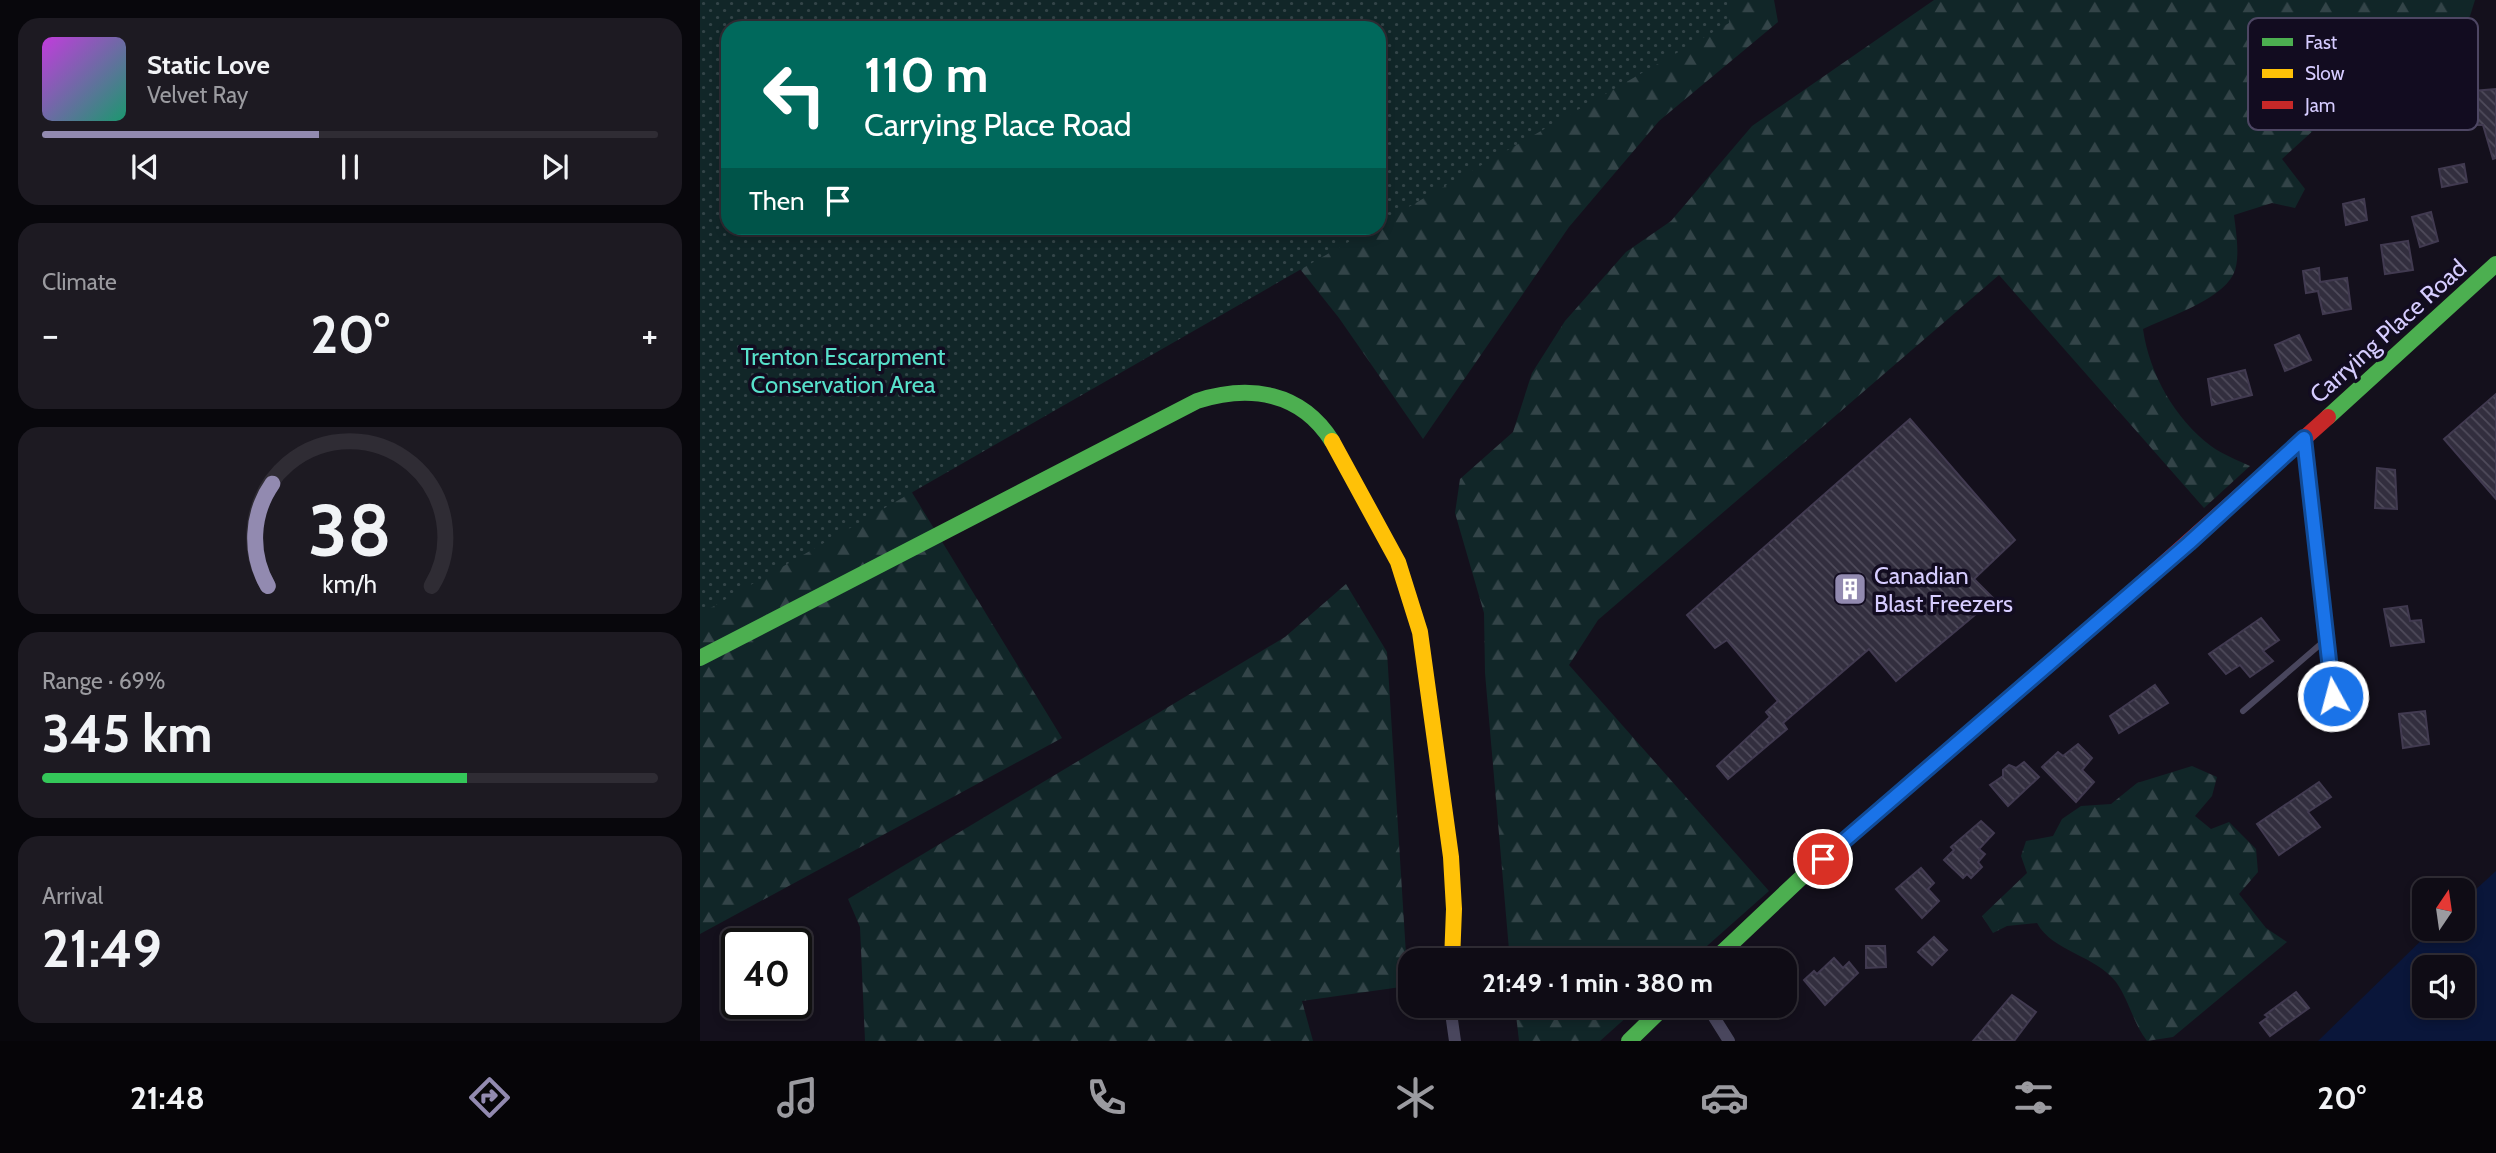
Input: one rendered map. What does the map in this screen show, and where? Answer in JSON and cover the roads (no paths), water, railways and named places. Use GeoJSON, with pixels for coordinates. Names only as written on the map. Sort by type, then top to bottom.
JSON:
{"type":"FeatureCollection","features":[{"type":"Feature","properties":{"kind":"street","name":"Carrying Place Road"},"geometry":{"type":"LineString","coordinates":[[1727,948],[1803,876],[2189,543],[2496,264]]}},
{"type":"Feature","properties":{"kind":"street"},"geometry":{"type":"LineString","coordinates":[[700,658],[1182,407],[1213,394],[1246,390],[1277,396],[1305,410],[1327,432],[1398,562],[1410,599],[1425,657],[1454,873],[1453,948]]}},
{"type":"Feature","properties":{"kind":"street"},"geometry":{"type":"LineString","coordinates":[[2304,438],[2333,696]]}},
{"type":"Feature","properties":{"kind":"street"},"geometry":{"type":"LineString","coordinates":[[1452,1018],[1455,1041]]}},
{"type":"Feature","properties":{"kind":"street"},"geometry":{"type":"LineString","coordinates":[[1629,1041],[1653,1018]]}},
{"type":"Feature","properties":{"kind":"street"},"geometry":{"type":"LineString","coordinates":[[1715,1018],[1729,1041]]}},
{"type":"Feature","properties":{"kind":"lane"},"geometry":{"type":"LineString","coordinates":[[2243,711],[2326,639]]}},
{"type":"Feature","properties":{"kind":"water"},"geometry":{"type":"Polygon","coordinates":[[[2496,871],[2496,1041],[2318,1041],[2420,942],[2474,942],[2475,890],[2496,871]]]}},
{"type":"Feature","properties":{"kind":"place","name":"Canadian Blast Freezers"},"geometry":{"type":"Point","coordinates":[1850,589]}},
{"type":"Feature","properties":{"kind":"park label","name":"Trenton Escarpment Conservation Area"},"geometry":{"type":"Point","coordinates":[843,370]}}]}
